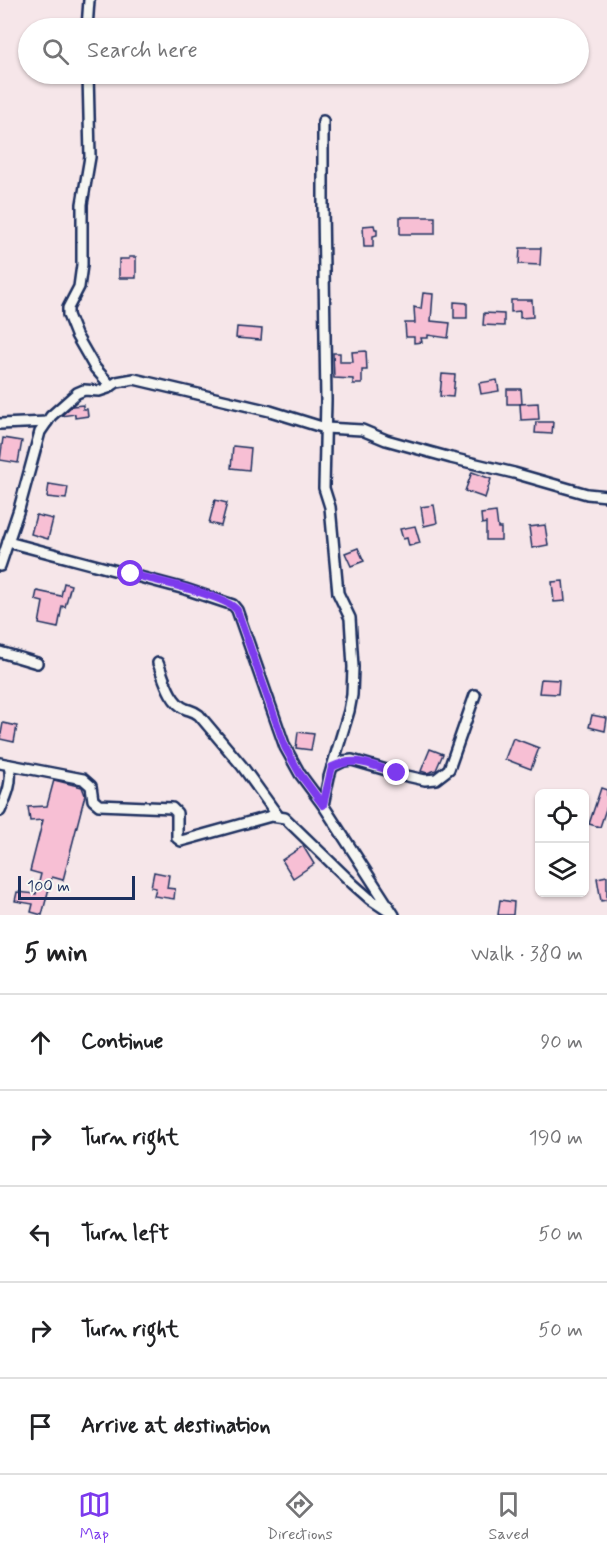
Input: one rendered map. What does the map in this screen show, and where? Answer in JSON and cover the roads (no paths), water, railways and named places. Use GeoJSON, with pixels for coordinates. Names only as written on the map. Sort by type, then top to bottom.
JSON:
{"type":"FeatureCollection","features":[{"type":"Feature","properties":{"kind":"street"},"geometry":{"type":"LineString","coordinates":[[88,18],[89,0]]}},
{"type":"Feature","properties":{"kind":"street"},"geometry":{"type":"LineString","coordinates":[[88,84],[90,157],[82,204],[82,265],[79,287],[68,308],[68,315],[76,335],[95,368],[111,386]]}},
{"type":"Feature","properties":{"kind":"street"},"geometry":{"type":"LineString","coordinates":[[323,122],[324,488],[330,507],[338,593],[350,618],[353,667],[349,711],[323,805]]}},
{"type":"Feature","properties":{"kind":"street"},"geometry":{"type":"LineString","coordinates":[[0,566],[40,432],[47,422],[77,393],[84,390],[99,391],[126,379],[270,411],[325,428],[362,430],[386,440],[452,458],[587,494],[607,496]]}},
{"type":"Feature","properties":{"kind":"street"},"geometry":{"type":"LineString","coordinates":[[0,424],[47,422]]}},
{"type":"Feature","properties":{"kind":"street"},"geometry":{"type":"LineString","coordinates":[[8,542],[194,591],[233,605],[237,610],[285,747],[300,774],[323,805],[394,915]]}},
{"type":"Feature","properties":{"kind":"street"},"geometry":{"type":"LineString","coordinates":[[0,652],[37,663]]}},
{"type":"Feature","properties":{"kind":"street"},"geometry":{"type":"LineString","coordinates":[[158,663],[172,695],[186,709],[193,710],[199,715],[242,766],[278,816],[292,823],[353,884],[394,915]]}},
{"type":"Feature","properties":{"kind":"street"},"geometry":{"type":"LineString","coordinates":[[332,767],[352,760],[407,776],[425,780],[436,779],[449,769],[475,695]]}},
{"type":"Feature","properties":{"kind":"street"},"geometry":{"type":"LineString","coordinates":[[5,764],[83,779],[91,786],[93,800],[99,805],[172,808],[177,813],[177,838],[181,841],[278,816]]}},
{"type":"Feature","properties":{"kind":"street"},"geometry":{"type":"LineString","coordinates":[[0,811],[9,789],[11,773],[5,764]]}}]}
